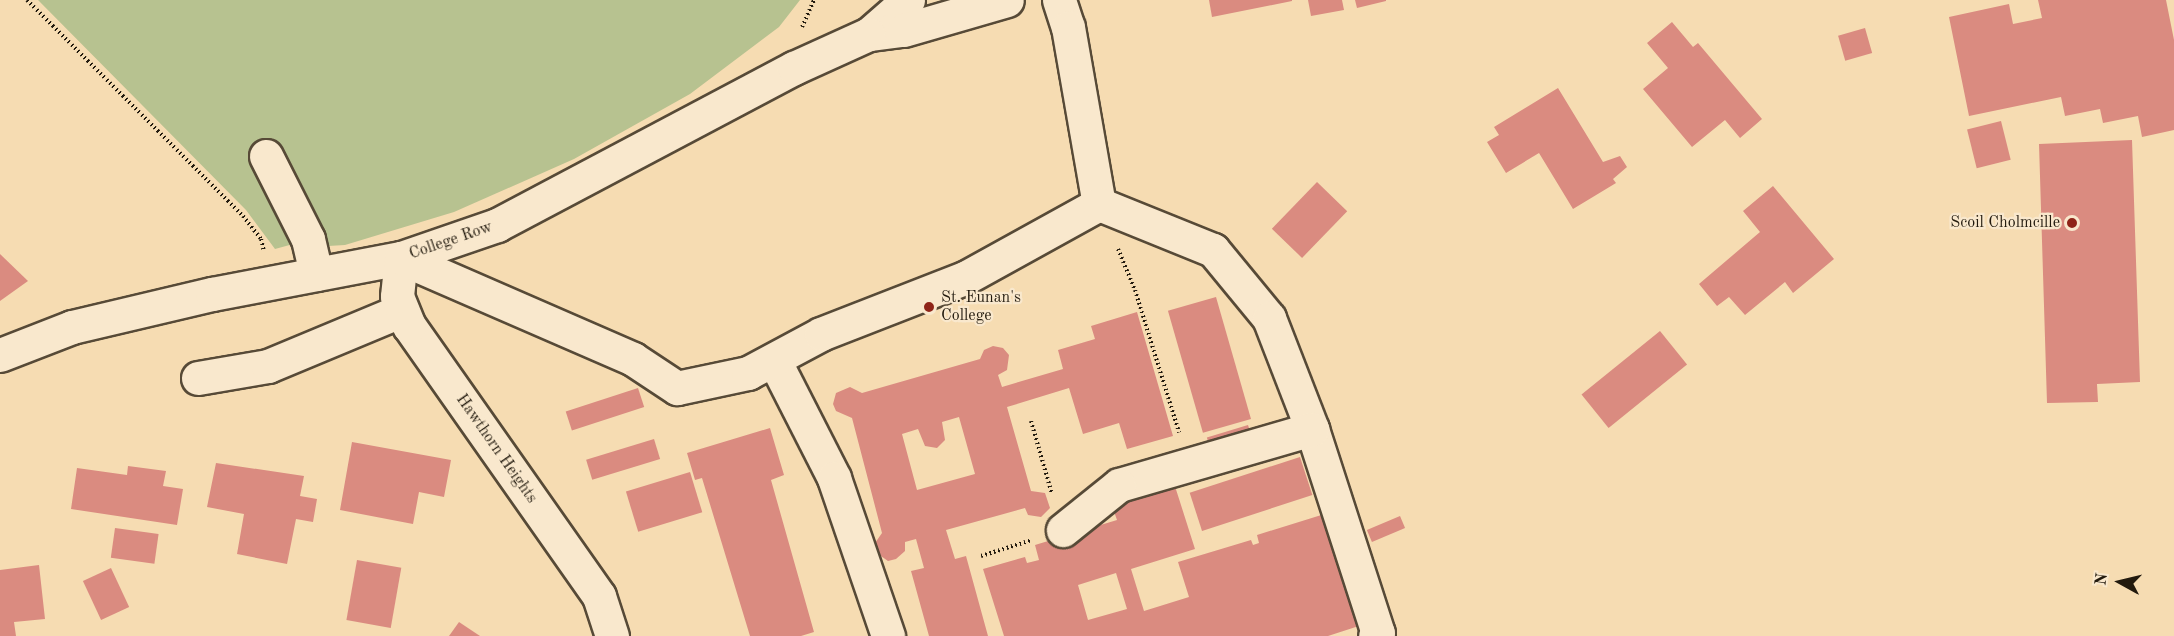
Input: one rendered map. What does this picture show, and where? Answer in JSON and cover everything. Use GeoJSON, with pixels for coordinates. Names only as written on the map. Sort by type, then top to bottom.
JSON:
{"type":"FeatureCollection","features":[{"type":"Feature","properties":{"kind":"street","name":"College Row"},"geometry":{"type":"LineString","coordinates":[[0,356],[72,327],[212,294],[401,258],[497,225],[794,68],[869,34],[908,0]]}},
{"type":"Feature","properties":{"kind":"street","name":"College Row"},"geometry":{"type":"LineString","coordinates":[[869,34],[904,30],[1007,0]]}},
{"type":"Feature","properties":{"kind":"street"},"geometry":{"type":"LineString","coordinates":[[1059,0],[1068,27],[1099,204]]}},
{"type":"Feature","properties":{"kind":"street"},"geometry":{"type":"LineString","coordinates":[[267,156],[308,239],[316,274]]}},
{"type":"Feature","properties":{"kind":"street"},"geometry":{"type":"LineString","coordinates":[[198,378],[268,366],[400,311],[397,296],[401,258],[633,359],[676,388],[748,373],[821,334],[964,278],[1099,204]]}},
{"type":"Feature","properties":{"kind":"street"},"geometry":{"type":"LineString","coordinates":[[1099,204],[1213,250],[1269,318],[1312,429],[1378,633],[1375,636]]}},
{"type":"Feature","properties":{"kind":"street","name":"Hawthorn Heights"},"geometry":{"type":"LineString","coordinates":[[400,311],[599,596],[612,636]]}},
{"type":"Feature","properties":{"kind":"street"},"geometry":{"type":"LineString","coordinates":[[774,360],[834,478],[888,636]]}},
{"type":"Feature","properties":{"kind":"street"},"geometry":{"type":"LineString","coordinates":[[1063,530],[1119,484],[1312,429]]}},
{"type":"Feature","properties":{"kind":"path"},"geometry":{"type":"LineString","coordinates":[[27,0],[243,216],[261,239],[264,250]]}},
{"type":"Feature","properties":{"kind":"path"},"geometry":{"type":"LineString","coordinates":[[1099,204],[1135,290],[1190,464]]}},
{"type":"Feature","properties":{"kind":"path"},"geometry":{"type":"LineString","coordinates":[[981,556],[1063,530],[1031,421]]}},
{"type":"Feature","properties":{"kind":"green space"},"geometry":{"type":"Polygon","coordinates":[[[38,0],[800,0],[779,27],[690,94],[574,159],[454,212],[345,245],[328,246],[319,237],[275,249],[246,210],[38,0]]]}},
{"type":"Feature","properties":{"kind":"building"},"geometry":{"type":"Polygon","coordinates":[[[1209,0],[1292,0],[1292,1],[1212,17],[1209,0]]]}},
{"type":"Feature","properties":{"kind":"building"},"geometry":{"type":"Polygon","coordinates":[[[1308,0],[1342,0],[1344,10],[1311,16],[1308,0]]]}},
{"type":"Feature","properties":{"kind":"building"},"geometry":{"type":"Polygon","coordinates":[[[1355,0],[1386,0],[1386,1],[1357,8],[1355,0]]]}},
{"type":"Feature","properties":{"kind":"building"},"geometry":{"type":"Polygon","coordinates":[[[2038,0],[2166,0],[2174,40],[2174,130],[2142,137],[2138,116],[2103,123],[2100,109],[2065,116],[2061,97],[1969,116],[1949,17],[2009,4],[2013,24],[2042,18],[2038,0]]]}},
{"type":"Feature","properties":{"kind":"building"},"geometry":{"type":"Polygon","coordinates":[[[1672,22],[1693,47],[1698,43],[1762,119],[1740,138],[1725,120],[1692,147],[1643,89],[1668,68],[1647,43],[1672,22]]]}},
{"type":"Feature","properties":{"kind":"building"},"geometry":{"type":"Polygon","coordinates":[[[1865,28],[1872,53],[1845,61],[1838,36],[1865,28]]]}},
{"type":"Feature","properties":{"kind":"building"},"geometry":{"type":"Polygon","coordinates":[[[1558,88],[1603,162],[1620,156],[1627,167],[1613,179],[1616,183],[1573,209],[1539,153],[1506,173],[1487,142],[1499,135],[1494,127],[1558,88]]]}},
{"type":"Feature","properties":{"kind":"building"},"geometry":{"type":"Polygon","coordinates":[[[2001,121],[2011,160],[1977,168],[1967,129],[2001,121]]]}},
{"type":"Feature","properties":{"kind":"building"},"geometry":{"type":"Polygon","coordinates":[[[2132,140],[2140,382],[2097,384],[2098,402],[2047,403],[2039,144],[2132,140]]]}},
{"type":"Feature","properties":{"kind":"building"},"geometry":{"type":"Polygon","coordinates":[[[1317,182],[1347,211],[1302,258],[1272,229],[1317,182]]]}},
{"type":"Feature","properties":{"kind":"building"},"geometry":{"type":"Polygon","coordinates":[[[1773,186],[1834,259],[1793,293],[1785,282],[1745,315],[1729,297],[1717,306],[1699,284],[1760,232],[1743,211],[1773,186]]]}},
{"type":"Feature","properties":{"kind":"building"},"geometry":{"type":"Polygon","coordinates":[[[0,254],[28,281],[0,301],[0,254]]]}},
{"type":"Feature","properties":{"kind":"building"},"geometry":{"type":"Polygon","coordinates":[[[1216,297],[1251,419],[1203,433],[1168,311],[1216,297]]]}},
{"type":"Feature","properties":{"kind":"building"},"geometry":{"type":"Polygon","coordinates":[[[1137,312],[1173,436],[1127,449],[1119,423],[1083,434],[1069,388],[1007,407],[1031,491],[1045,493],[1050,508],[1041,517],[1028,515],[1025,508],[946,530],[955,559],[966,556],[988,636],[929,636],[911,571],[924,568],[916,539],[905,542],[905,551],[896,559],[888,561],[878,554],[875,543],[882,533],[852,418],[836,411],[833,404],[836,393],[850,387],[862,393],[980,359],[984,350],[993,346],[1003,348],[1009,355],[1007,370],[998,375],[1002,387],[1063,369],[1058,350],[1095,339],[1091,326],[1137,312]],[[959,417],[942,422],[945,440],[937,448],[925,446],[918,429],[902,434],[917,490],[975,474],[959,417]]]}},
{"type":"Feature","properties":{"kind":"building"},"geometry":{"type":"Polygon","coordinates":[[[1660,331],[1687,364],[1609,428],[1582,395],[1660,331]]]}},
{"type":"Feature","properties":{"kind":"building"},"geometry":{"type":"Polygon","coordinates":[[[638,388],[644,407],[572,431],[566,411],[638,388]]]}},
{"type":"Feature","properties":{"kind":"building"},"geometry":{"type":"Polygon","coordinates":[[[1248,425],[1253,441],[1212,454],[1207,438],[1248,425]]]}},
{"type":"Feature","properties":{"kind":"building"},"geometry":{"type":"Polygon","coordinates":[[[770,428],[784,475],[771,480],[814,632],[801,636],[750,636],[702,478],[695,480],[687,453],[770,428]]]}},
{"type":"Feature","properties":{"kind":"building"},"geometry":{"type":"Polygon","coordinates":[[[654,439],[660,459],[592,480],[586,460],[654,439]]]}},
{"type":"Feature","properties":{"kind":"building"},"geometry":{"type":"Polygon","coordinates":[[[352,442],[451,460],[444,497],[419,492],[413,524],[340,510],[352,442]]]}},
{"type":"Feature","properties":{"kind":"building"},"geometry":{"type":"Polygon","coordinates":[[[1300,457],[1312,495],[1202,531],[1190,493],[1300,457]]]}},
{"type":"Feature","properties":{"kind":"building"},"geometry":{"type":"Polygon","coordinates":[[[216,463],[304,476],[300,496],[317,499],[313,522],[296,519],[287,564],[237,554],[244,514],[207,507],[216,463]]]}},
{"type":"Feature","properties":{"kind":"building"},"geometry":{"type":"Polygon","coordinates":[[[128,466],[166,471],[163,486],[183,489],[177,525],[71,509],[77,468],[127,475],[128,466]]]}},
{"type":"Feature","properties":{"kind":"building"},"geometry":{"type":"Polygon","coordinates":[[[690,472],[702,512],[638,532],[626,492],[690,472]]]}},
{"type":"Feature","properties":{"kind":"building"},"geometry":{"type":"Polygon","coordinates":[[[1173,480],[1195,549],[1131,569],[1144,611],[1189,597],[1178,562],[1251,540],[1253,545],[1259,543],[1257,535],[1331,512],[1365,624],[1328,636],[1004,636],[983,569],[1025,557],[1027,563],[1039,560],[1035,545],[1117,520],[1110,500],[1173,480]],[[1116,573],[1078,585],[1088,620],[1127,609],[1116,573]]]}},
{"type":"Feature","properties":{"kind":"building"},"geometry":{"type":"Polygon","coordinates":[[[1400,516],[1405,528],[1372,542],[1367,530],[1400,516]]]}},
{"type":"Feature","properties":{"kind":"building"},"geometry":{"type":"Polygon","coordinates":[[[115,528],[159,534],[154,564],[111,558],[115,528]]]}},
{"type":"Feature","properties":{"kind":"building"},"geometry":{"type":"Polygon","coordinates":[[[357,560],[401,568],[391,628],[346,620],[357,560]]]}},
{"type":"Feature","properties":{"kind":"building"},"geometry":{"type":"Polygon","coordinates":[[[39,565],[45,619],[14,622],[16,636],[0,636],[0,570],[39,565]]]}},
{"type":"Feature","properties":{"kind":"building"},"geometry":{"type":"Polygon","coordinates":[[[111,568],[129,607],[101,620],[83,581],[111,568]]]}},
{"type":"Feature","properties":{"kind":"building"},"geometry":{"type":"Polygon","coordinates":[[[459,622],[480,636],[449,636],[459,622]]]}},
{"type":"Feature","properties":{"kind":"place","name":"Scoil Cholmcille"},"geometry":{"type":"Point","coordinates":[2072,223]}},
{"type":"Feature","properties":{"kind":"place","name":"St. Eunan's College"},"geometry":{"type":"Point","coordinates":[929,307]}}]}
